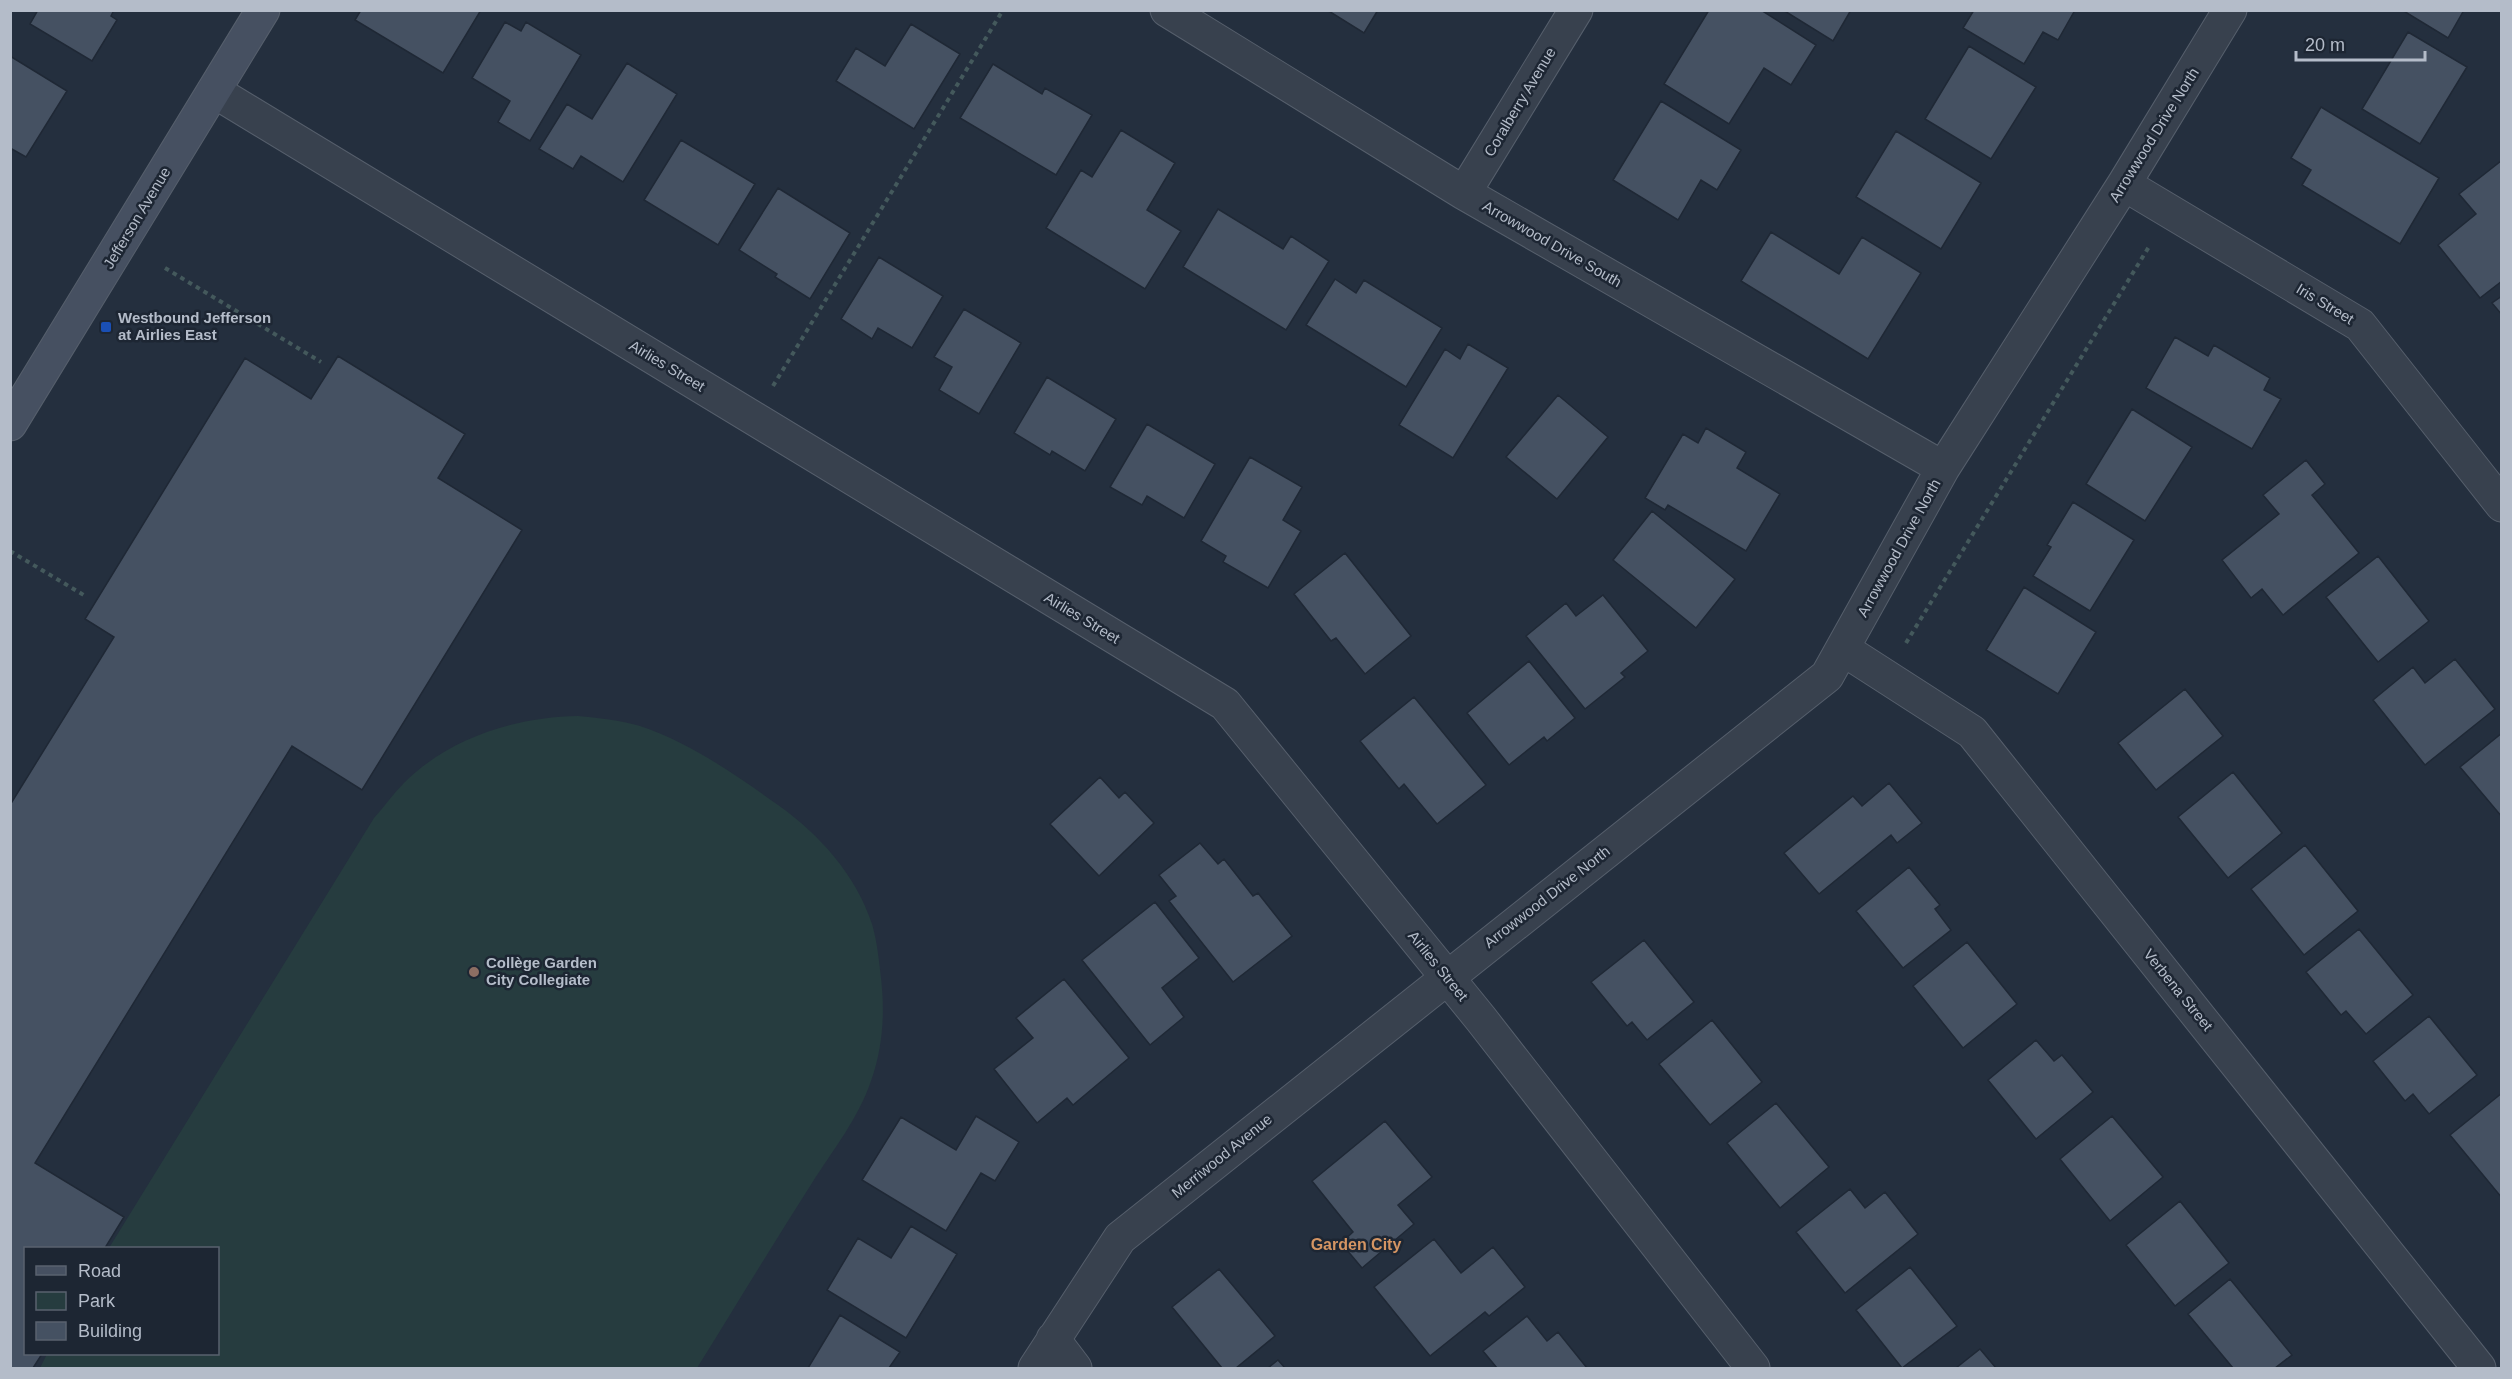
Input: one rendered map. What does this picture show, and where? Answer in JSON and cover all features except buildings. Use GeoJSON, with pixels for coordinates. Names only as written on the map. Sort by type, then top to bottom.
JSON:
{"type":"FeatureCollection","features":[{"type":"Feature","properties":{"kind":"street","name":"Jefferson Avenue"},"geometry":{"type":"LineString","coordinates":[[10,424],[263,10]]}},
{"type":"Feature","properties":{"kind":"street","name":"Arrowwood Drive South"},"geometry":{"type":"LineString","coordinates":[[1167,10],[1464,193],[1943,468]]}},
{"type":"Feature","properties":{"kind":"street","name":"Coralberry Avenue"},"geometry":{"type":"LineString","coordinates":[[1464,193],[1576,10]]}},
{"type":"Feature","properties":{"kind":"street","name":"Arrowwood Drive North"},"geometry":{"type":"LineString","coordinates":[[1447,977],[1827,676],[1943,468],[2124,184],[2229,10]]}},
{"type":"Feature","properties":{"kind":"street","name":"Airlies Street"},"geometry":{"type":"LineString","coordinates":[[214,91],[1225,704],[1447,977],[1753,1368]]}},
{"type":"Feature","properties":{"kind":"street","name":"Iris Street"},"geometry":{"type":"LineString","coordinates":[[2124,184],[2360,325],[2502,505]]}},
{"type":"Feature","properties":{"kind":"street","name":"Verbena Street"},"geometry":{"type":"LineString","coordinates":[[1843,649],[1972,732],[2479,1368]]}},
{"type":"Feature","properties":{"kind":"street","name":"Merriwood Avenue"},"geometry":{"type":"LineString","coordinates":[[1035,1368],[1120,1238],[1447,977]]}},
{"type":"Feature","properties":{"kind":"street"},"geometry":{"type":"LineString","coordinates":[[1053,1339],[1075,1368]]}},
{"type":"Feature","properties":{"kind":"path"},"geometry":{"type":"LineString","coordinates":[[753,418],[1003,10]]}},
{"type":"Feature","properties":{"kind":"path"},"geometry":{"type":"LineString","coordinates":[[1886,677],[2171,212]]}},
{"type":"Feature","properties":{"kind":"path"},"geometry":{"type":"LineString","coordinates":[[165,268],[321,362]]}},
{"type":"Feature","properties":{"kind":"path"},"geometry":{"type":"LineString","coordinates":[[10,551],[87,597]]}},
{"type":"Feature","properties":{"kind":"green space"},"geometry":{"type":"Polygon","coordinates":[[[578,716],[640,726],[694,750],[762,794],[793,816],[822,842],[846,872],[865,906],[877,944],[883,1017],[878,1055],[866,1095],[844,1134],[697,1368],[40,1368],[46,1355],[219,1355],[219,1247],[110,1247],[374,818],[404,783],[422,767],[462,742],[507,726],[554,717],[578,716]]]}},
{"type":"Feature","properties":{"kind":"place","name":"Westbound Jefferson at Airlies East"},"geometry":{"type":"Point","coordinates":[106,327]}},
{"type":"Feature","properties":{"kind":"place","name":"Collège Garden City Collegiate"},"geometry":{"type":"Point","coordinates":[474,972]}},
{"type":"Feature","properties":{"kind":"district","name":"Garden City"},"geometry":{"type":"Point","coordinates":[1356,1244]}}]}
